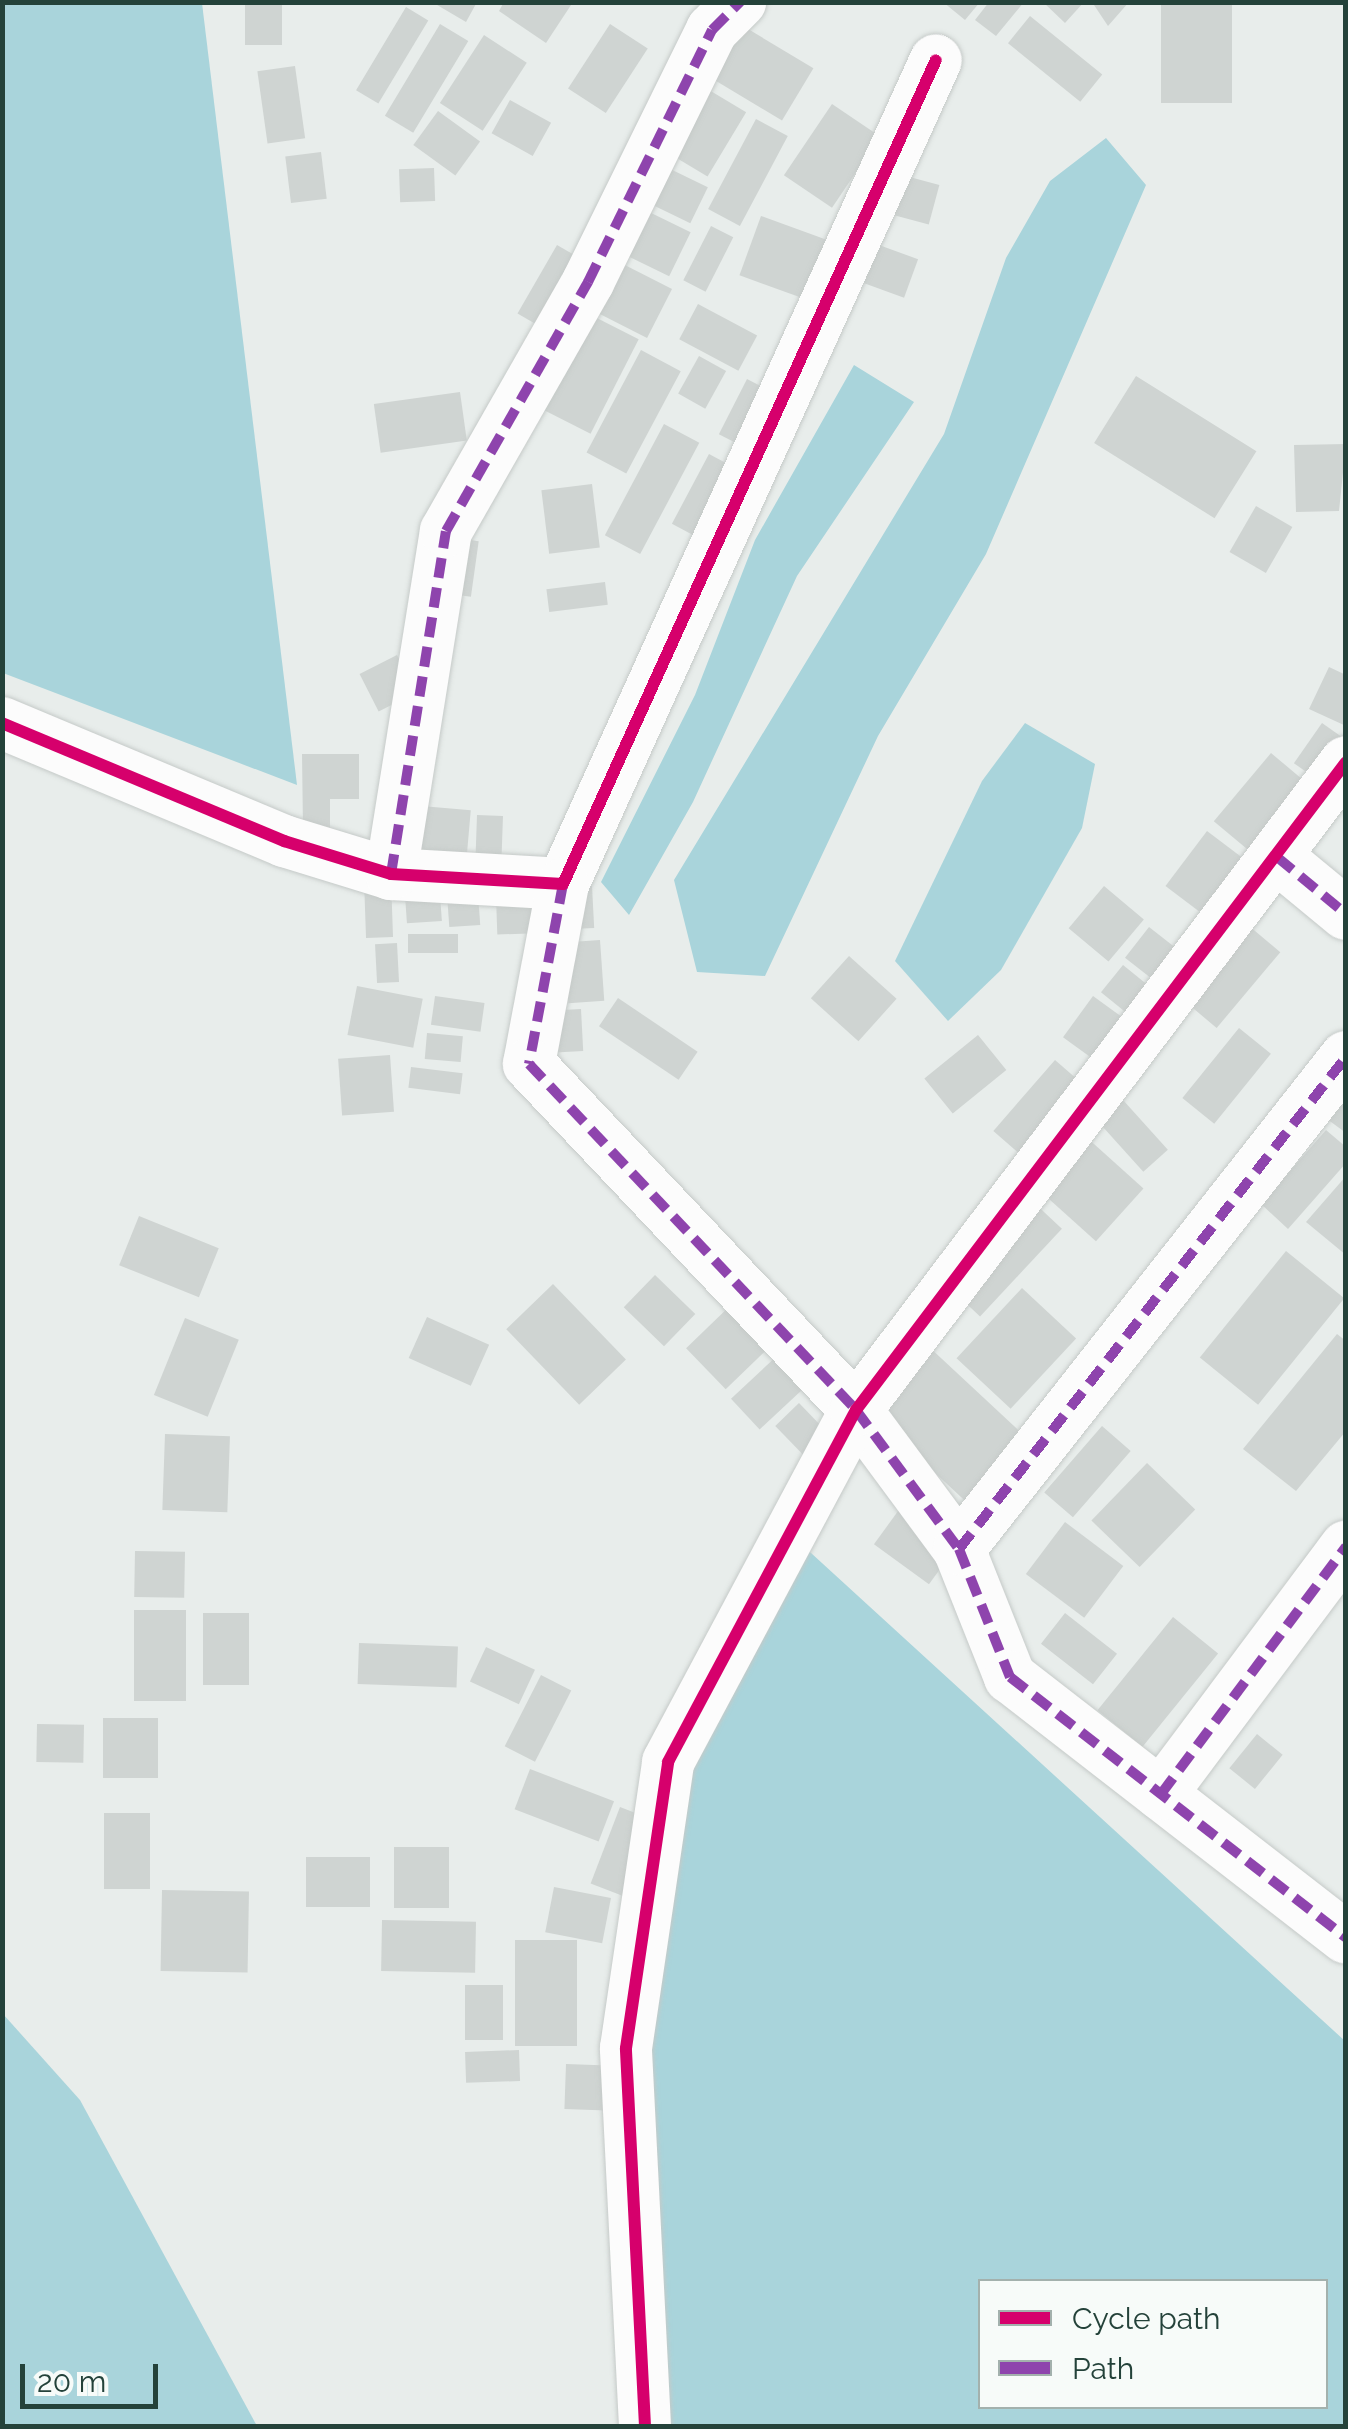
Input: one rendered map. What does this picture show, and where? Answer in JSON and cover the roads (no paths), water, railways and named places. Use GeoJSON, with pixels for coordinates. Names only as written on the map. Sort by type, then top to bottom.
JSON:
{"type":"FeatureCollection","features":[{"type":"Feature","properties":{"kind":"street"},"geometry":{"type":"LineString","coordinates":[[391,874],[446,530],[588,282],[712,30],[740,2]]}},
{"type":"Feature","properties":{"kind":"street"},"geometry":{"type":"LineString","coordinates":[[936,60],[563,884],[530,1064],[856,1410],[959,1549],[1010,1677],[1346,1938]]}},
{"type":"Feature","properties":{"kind":"street"},"geometry":{"type":"LineString","coordinates":[[2,723],[284,840],[391,874],[563,884]]}},
{"type":"Feature","properties":{"kind":"street"},"geometry":{"type":"LineString","coordinates":[[645,2426],[626,2048],[668,1762],[856,1410],[1346,762]]}},
{"type":"Feature","properties":{"kind":"street"},"geometry":{"type":"LineString","coordinates":[[1277,858],[1346,914]]}},
{"type":"Feature","properties":{"kind":"street"},"geometry":{"type":"LineString","coordinates":[[959,1549],[1346,1057]]}},
{"type":"Feature","properties":{"kind":"street"},"geometry":{"type":"LineString","coordinates":[[1161,1794],[1346,1547]]}},
{"type":"Feature","properties":{"kind":"water"},"geometry":{"type":"Polygon","coordinates":[[[2,3],[202,3],[297,785],[3,673],[2,3]]]}},
{"type":"Feature","properties":{"kind":"water"},"geometry":{"type":"Polygon","coordinates":[[[1106,138],[1146,185],[986,554],[878,736],[765,976],[697,972],[674,880],[944,434],[1006,258],[1050,181],[1106,138]]]}},
{"type":"Feature","properties":{"kind":"water"},"geometry":{"type":"Polygon","coordinates":[[[854,365],[914,402],[797,576],[693,802],[629,915],[601,882],[695,695],[755,540],[854,365]]]}},
{"type":"Feature","properties":{"kind":"water"},"geometry":{"type":"Polygon","coordinates":[[[1025,723],[1095,764],[1082,828],[1001,970],[948,1021],[895,961],[982,781],[1025,723]]]}},
{"type":"Feature","properties":{"kind":"water"},"geometry":{"type":"Polygon","coordinates":[[[799,1542],[1345,2041],[1345,2426],[659,2426],[633,2082],[652,1902],[716,1681],[799,1542]]]}},
{"type":"Feature","properties":{"kind":"water"},"geometry":{"type":"Polygon","coordinates":[[[3,2014],[80,2100],[257,2426],[3,2426],[3,2014]]]}}]}
